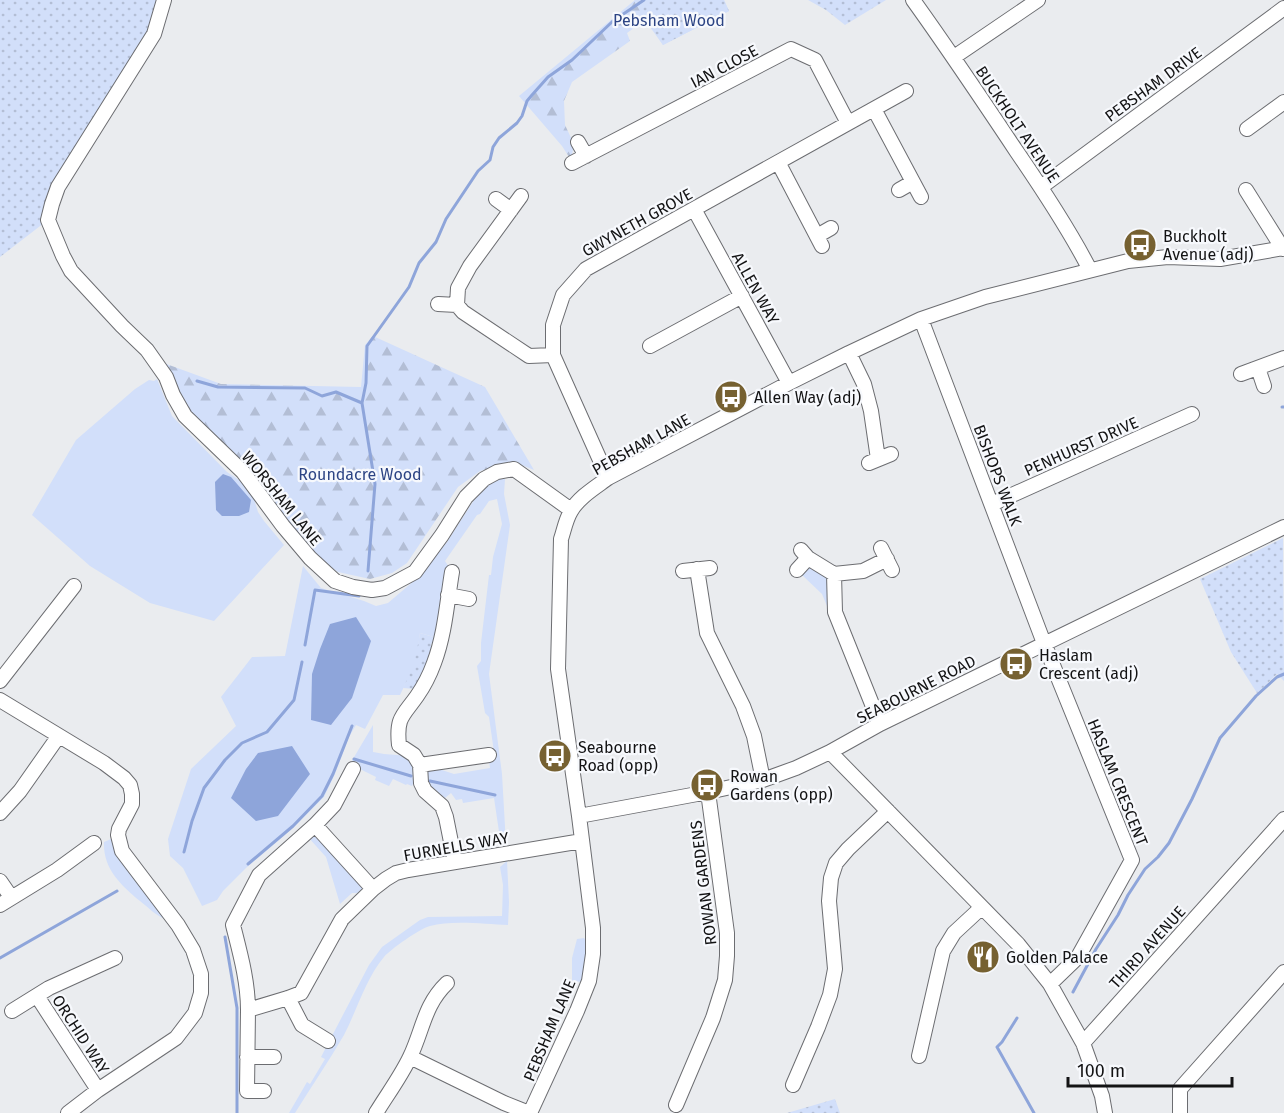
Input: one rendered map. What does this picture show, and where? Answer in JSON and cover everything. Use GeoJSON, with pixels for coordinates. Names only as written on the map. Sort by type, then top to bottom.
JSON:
{"type":"FeatureCollection","features":[{"type":"Feature","properties":{"kind":"street","name":"WORSHAM LANE"},"geometry":{"type":"LineString","coordinates":[[164,0],[154,34],[58,187],[48,220],[71,272],[147,350],[166,377],[184,416],[243,472],[310,558],[335,581],[353,587],[372,590],[385,588],[415,572],[442,536],[466,496],[484,479],[497,472],[514,469],[571,510]]}},
{"type":"Feature","properties":{"kind":"street","name":"BUCKHOLT AVENUE"},"geometry":{"type":"LineString","coordinates":[[913,0],[1041,187],[1090,270]]}},
{"type":"Feature","properties":{"kind":"street"},"geometry":{"type":"LineString","coordinates":[[954,57],[1038,0]]}},
{"type":"Feature","properties":{"kind":"street","name":"PEBSHAM DRIVE"},"geometry":{"type":"LineString","coordinates":[[1041,187],[1284,8]]}},
{"type":"Feature","properties":{"kind":"street","name":"IAN CLOSE"},"geometry":{"type":"LineString","coordinates":[[572,164],[791,49],[815,60],[848,123]]}},
{"type":"Feature","properties":{"kind":"street","name":"GWYNETH GROVE"},"geometry":{"type":"LineString","coordinates":[[608,478],[554,355],[553,326],[563,295],[586,269],[906,91]]}},
{"type":"Feature","properties":{"kind":"street"},"geometry":{"type":"LineString","coordinates":[[1246,129],[1284,102]]}},
{"type":"Feature","properties":{"kind":"street"},"geometry":{"type":"LineString","coordinates":[[874,109],[921,197]]}},
{"type":"Feature","properties":{"kind":"street"},"geometry":{"type":"LineString","coordinates":[[578,142],[586,156]]}},
{"type":"Feature","properties":{"kind":"street"},"geometry":{"type":"LineString","coordinates":[[778,162],[819,241],[831,228]]}},
{"type":"Feature","properties":{"kind":"street"},"geometry":{"type":"LineString","coordinates":[[899,190],[913,182]]}},
{"type":"Feature","properties":{"kind":"street"},"geometry":{"type":"LineString","coordinates":[[1246,190],[1283,248]]}},
{"type":"Feature","properties":{"kind":"street"},"geometry":{"type":"LineString","coordinates":[[521,196],[470,266],[458,288],[457,304],[463,312],[529,356],[554,355]]}},
{"type":"Feature","properties":{"kind":"street"},"geometry":{"type":"LineString","coordinates":[[496,199],[511,210]]}},
{"type":"Feature","properties":{"kind":"street","name":"ALLEN WAY"},"geometry":{"type":"LineString","coordinates":[[694,209],[789,383]]}},
{"type":"Feature","properties":{"kind":"street","name":"PEBSHAM LANE"},"geometry":{"type":"LineString","coordinates":[[530,1113],[589,981],[593,954],[593,928],[558,669],[561,539],[571,510],[608,478],[789,383],[921,319],[985,297],[1128,261],[1168,257],[1220,259],[1283,248]]}},
{"type":"Feature","properties":{"kind":"street"},"geometry":{"type":"LineString","coordinates":[[655,339],[742,296]]}},
{"type":"Feature","properties":{"kind":"street"},"geometry":{"type":"LineString","coordinates":[[438,304],[457,304]]}},
{"type":"Feature","properties":{"kind":"street","name":"BISHOPS WALK"},"geometry":{"type":"LineString","coordinates":[[921,319],[1045,643]]}},
{"type":"Feature","properties":{"kind":"street"},"geometry":{"type":"LineString","coordinates":[[849,353],[864,384],[879,458]]}},
{"type":"Feature","properties":{"kind":"street"},"geometry":{"type":"LineString","coordinates":[[1241,374],[1284,358]]}},
{"type":"Feature","properties":{"kind":"street"},"geometry":{"type":"LineString","coordinates":[[1258,368],[1264,386]]}},
{"type":"Feature","properties":{"kind":"street","name":"PENHURST DRIVE"},"geometry":{"type":"LineString","coordinates":[[992,504],[1184,413]]}},
{"type":"Feature","properties":{"kind":"street","name":"SEABOURNE ROAD"},"geometry":{"type":"LineString","coordinates":[[579,816],[763,780],[796,768],[880,724],[1284,527]]}},
{"type":"Feature","properties":{"kind":"street"},"geometry":{"type":"LineString","coordinates":[[797,570],[805,554],[834,574],[862,571],[887,559]]}},
{"type":"Feature","properties":{"kind":"street"},"geometry":{"type":"LineString","coordinates":[[697,569],[707,633],[743,706],[754,736],[763,780]]}},
{"type":"Feature","properties":{"kind":"street"},"geometry":{"type":"LineString","coordinates":[[452,572],[440,644],[434,663],[418,695],[400,719],[397,731],[399,745],[414,755],[420,765],[421,783],[425,791],[442,806],[455,862]]}},
{"type":"Feature","properties":{"kind":"street"},"geometry":{"type":"LineString","coordinates":[[834,574],[835,612],[880,724]]}},
{"type":"Feature","properties":{"kind":"street"},"geometry":{"type":"LineString","coordinates":[[0,681],[74,586]]}},
{"type":"Feature","properties":{"kind":"street"},"geometry":{"type":"LineString","coordinates":[[448,596],[469,598]]}},
{"type":"Feature","properties":{"kind":"street","name":"HASLAM CRESCENT"},"geometry":{"type":"LineString","coordinates":[[1045,643],[1132,860],[1078,957],[1050,984]]}},
{"type":"Feature","properties":{"kind":"street"},"geometry":{"type":"LineString","coordinates":[[0,700],[104,763],[130,785],[132,804],[118,835],[122,851],[178,925],[193,950],[201,974],[201,993],[195,1013],[176,1038],[68,1113]]}},
{"type":"Feature","properties":{"kind":"street"},"geometry":{"type":"LineString","coordinates":[[0,813],[20,791],[58,736]]}},
{"type":"Feature","properties":{"kind":"street"},"geometry":{"type":"LineString","coordinates":[[830,752],[1018,944],[1050,984],[1083,1043],[1102,1096],[1105,1113]]}},
{"type":"Feature","properties":{"kind":"street"},"geometry":{"type":"LineString","coordinates":[[420,765],[489,755]]}},
{"type":"Feature","properties":{"kind":"street"},"geometry":{"type":"LineString","coordinates":[[264,1091],[247,1091],[248,1001],[243,964],[233,925],[259,875],[334,805],[353,769]]}},
{"type":"Feature","properties":{"kind":"street","name":"ROWAN GARDENS"},"geometry":{"type":"LineString","coordinates":[[676,1106],[725,980],[727,933],[708,792]]}},
{"type":"Feature","properties":{"kind":"street"},"geometry":{"type":"LineString","coordinates":[[793,1085],[804,1072],[830,995],[835,969],[829,901],[831,878],[836,863],[888,811]]}},
{"type":"Feature","properties":{"kind":"street","name":"THIRD AVENUE"},"geometry":{"type":"LineString","coordinates":[[1083,1043],[1284,819]]}},
{"type":"Feature","properties":{"kind":"street"},"geometry":{"type":"LineString","coordinates":[[315,825],[373,889]]}},
{"type":"Feature","properties":{"kind":"street","name":"FURNELLS WAY"},"geometry":{"type":"LineString","coordinates":[[248,1010],[301,993],[342,919],[373,889],[396,873],[582,841]]}},
{"type":"Feature","properties":{"kind":"street"},"geometry":{"type":"LineString","coordinates":[[0,881],[6,901],[57,870],[94,843]]}},
{"type":"Feature","properties":{"kind":"street"},"geometry":{"type":"LineString","coordinates":[[918,1048],[943,951],[954,933],[981,908]]}},
{"type":"Feature","properties":{"kind":"street","name":"ORCHID WAY"},"geometry":{"type":"LineString","coordinates":[[12,1011],[49,988],[115,958]]}},
{"type":"Feature","properties":{"kind":"street"},"geometry":{"type":"LineString","coordinates":[[1180,1113],[1180,1089],[1284,972]]}},
{"type":"Feature","properties":{"kind":"street"},"geometry":{"type":"LineString","coordinates":[[376,1113],[410,1057],[437,986]]}},
{"type":"Feature","properties":{"kind":"street","name":"ORCHID WAY"},"geometry":{"type":"LineString","coordinates":[[37,996],[98,1090]]}},
{"type":"Feature","properties":{"kind":"street"},"geometry":{"type":"LineString","coordinates":[[288,998],[302,1025],[327,1041]]}},
{"type":"Feature","properties":{"kind":"street"},"geometry":{"type":"LineString","coordinates":[[248,1057],[274,1057]]}},
{"type":"Feature","properties":{"kind":"street"},"geometry":{"type":"LineString","coordinates":[[410,1057],[504,1103],[530,1113]]}},
{"type":"Feature","properties":{"kind":"green space"},"geometry":{"type":"Polygon","coordinates":[[[0,0],[170,0],[44,223],[0,257],[0,0]]]}},
{"type":"Feature","properties":{"kind":"green space","name":"Pebsham Wood"},"geometry":{"type":"Polygon","coordinates":[[[635,0],[724,0],[729,11],[663,45],[645,20],[627,33],[630,41],[572,82],[564,101],[565,125],[574,144],[571,160],[562,146],[519,96],[635,0]]]}},
{"type":"Feature","properties":{"kind":"green space"},"geometry":{"type":"Polygon","coordinates":[[[635,0],[724,0],[729,11],[663,45],[635,0]]]}},
{"type":"Feature","properties":{"kind":"green space"},"geometry":{"type":"Polygon","coordinates":[[[808,0],[886,0],[845,25],[808,0]]]}},
{"type":"Feature","properties":{"kind":"green space","name":"Roundacre Wood"},"geometry":{"type":"Polygon","coordinates":[[[373,336],[485,387],[534,470],[517,463],[509,463],[480,471],[458,487],[407,563],[392,573],[370,579],[338,572],[312,551],[202,428],[183,403],[161,362],[221,384],[361,387],[365,345],[373,336]]]}},
{"type":"Feature","properties":{"kind":"green space"},"geometry":{"type":"Polygon","coordinates":[[[157,379],[172,416],[227,472],[242,482],[253,496],[258,512],[264,521],[284,545],[214,621],[150,603],[90,566],[32,515],[76,440],[135,389],[149,380],[157,379]]]}},
{"type":"Feature","properties":{"kind":"green space"},"geometry":{"type":"Polygon","coordinates":[[[505,479],[504,494],[510,525],[489,674],[502,774],[506,844],[501,845],[494,798],[463,803],[462,799],[456,800],[451,793],[445,798],[426,782],[425,770],[439,769],[454,774],[490,768],[489,760],[494,752],[489,717],[485,713],[477,666],[481,661],[489,575],[491,575],[493,557],[502,524],[497,499],[489,501],[477,515],[445,561],[449,567],[445,589],[442,591],[437,638],[420,633],[412,670],[400,695],[383,695],[365,729],[356,725],[324,797],[294,827],[246,868],[217,900],[202,906],[183,868],[170,856],[168,839],[191,769],[236,726],[221,697],[252,657],[285,656],[303,566],[321,588],[376,606],[388,603],[415,580],[447,542],[474,500],[493,480],[505,479]]]}},
{"type":"Feature","properties":{"kind":"green space"},"geometry":{"type":"Polygon","coordinates":[[[1283,538],[1284,681],[1277,674],[1257,693],[1231,652],[1200,579],[1283,538]]]}},
{"type":"Feature","properties":{"kind":"green space"},"geometry":{"type":"Polygon","coordinates":[[[812,567],[830,579],[829,611],[822,594],[801,574],[805,569],[812,567]]]}},
{"type":"Feature","properties":{"kind":"green space"},"geometry":{"type":"Polygon","coordinates":[[[420,633],[437,638],[431,644],[433,653],[415,689],[403,688],[414,661],[420,633]]]}},
{"type":"Feature","properties":{"kind":"green space"},"geometry":{"type":"Polygon","coordinates":[[[373,725],[373,752],[409,756],[415,771],[412,786],[393,779],[389,786],[350,764],[373,725]]]}},
{"type":"Feature","properties":{"kind":"green space"},"geometry":{"type":"Polygon","coordinates":[[[314,834],[320,835],[364,887],[357,893],[352,893],[340,904],[326,857],[308,837],[314,834]]]}},
{"type":"Feature","properties":{"kind":"green space"},"geometry":{"type":"Polygon","coordinates":[[[111,839],[167,920],[140,901],[114,876],[104,852],[104,842],[111,839]]]}},
{"type":"Feature","properties":{"kind":"green space"},"geometry":{"type":"Polygon","coordinates":[[[507,861],[508,925],[438,924],[412,935],[388,953],[372,975],[344,1035],[295,1113],[289,1113],[307,1082],[310,1084],[325,1059],[321,1057],[369,965],[382,947],[420,920],[428,917],[502,916],[503,885],[500,867],[507,861]]]}},
{"type":"Feature","properties":{"kind":"green space"},"geometry":{"type":"Polygon","coordinates":[[[584,938],[589,945],[583,982],[572,981],[572,958],[577,939],[584,938]]]}},
{"type":"Feature","properties":{"kind":"green space"},"geometry":{"type":"Polygon","coordinates":[[[835,1099],[840,1113],[787,1113],[835,1099]]]}},
{"type":"Feature","properties":{"kind":"water"},"geometry":{"type":"Polygon","coordinates":[[[223,474],[231,477],[251,500],[249,512],[239,516],[222,516],[216,510],[215,482],[223,474]]]}},
{"type":"Feature","properties":{"kind":"water"},"geometry":{"type":"Polygon","coordinates":[[[356,617],[371,641],[352,698],[331,725],[311,720],[312,674],[330,624],[356,617]]]}},
{"type":"Feature","properties":{"kind":"water"},"geometry":{"type":"Polygon","coordinates":[[[292,746],[310,774],[278,816],[256,821],[231,798],[246,769],[258,753],[292,746]]]}},
{"type":"Feature","properties":{"kind":"waterway"},"geometry":{"type":"LineString","coordinates":[[368,571],[375,484],[362,403],[366,383],[367,346],[409,287],[419,263],[436,242],[446,219],[478,171],[490,160],[493,147],[499,138],[522,116],[527,101],[548,77],[572,60],[613,21],[644,0]]}},
{"type":"Feature","properties":{"kind":"waterway"},"geometry":{"type":"LineString","coordinates":[[197,381],[218,387],[305,388],[322,396],[336,392],[362,403]]}},
{"type":"Feature","properties":{"kind":"waterway"},"geometry":{"type":"LineString","coordinates":[[305,645],[315,590],[359,596]]}},
{"type":"Feature","properties":{"kind":"waterway"},"geometry":{"type":"LineString","coordinates":[[184,852],[204,788],[225,760],[242,743],[267,732],[294,700],[302,662]]}},
{"type":"Feature","properties":{"kind":"waterway"},"geometry":{"type":"LineString","coordinates":[[1073,992],[1128,895],[1145,869],[1169,843],[1220,738],[1256,696],[1277,677],[1284,674]]}},
{"type":"Feature","properties":{"kind":"waterway"},"geometry":{"type":"LineString","coordinates":[[248,864],[293,826],[322,796],[352,726]]}},
{"type":"Feature","properties":{"kind":"waterway"},"geometry":{"type":"LineString","coordinates":[[354,759],[411,776]]}},
{"type":"Feature","properties":{"kind":"waterway"},"geometry":{"type":"LineString","coordinates":[[430,781],[495,795]]}},
{"type":"Feature","properties":{"kind":"waterway"},"geometry":{"type":"LineString","coordinates":[[0,958],[117,891]]}},
{"type":"Feature","properties":{"kind":"waterway"},"geometry":{"type":"LineString","coordinates":[[225,937],[237,1008],[237,1113]]}},
{"type":"Feature","properties":{"kind":"waterway"},"geometry":{"type":"LineString","coordinates":[[1017,1018],[997,1047],[1034,1113]]}},
{"type":"Feature","properties":{"kind":"place","name":"Buckholt Avenue (adj)"},"geometry":{"type":"Point","coordinates":[1140,245]}},
{"type":"Feature","properties":{"kind":"place","name":"Allen Way (adj)"},"geometry":{"type":"Point","coordinates":[731,397]}},
{"type":"Feature","properties":{"kind":"place","name":"Haslam Crescent (adj)"},"geometry":{"type":"Point","coordinates":[1016,664]}},
{"type":"Feature","properties":{"kind":"place","name":"Seabourne Road (opp)"},"geometry":{"type":"Point","coordinates":[555,756]}},
{"type":"Feature","properties":{"kind":"place","name":"Rowan Gardens (opp)"},"geometry":{"type":"Point","coordinates":[707,785]}},
{"type":"Feature","properties":{"kind":"place","name":"Golden Palace"},"geometry":{"type":"Point","coordinates":[983,957]}}]}
